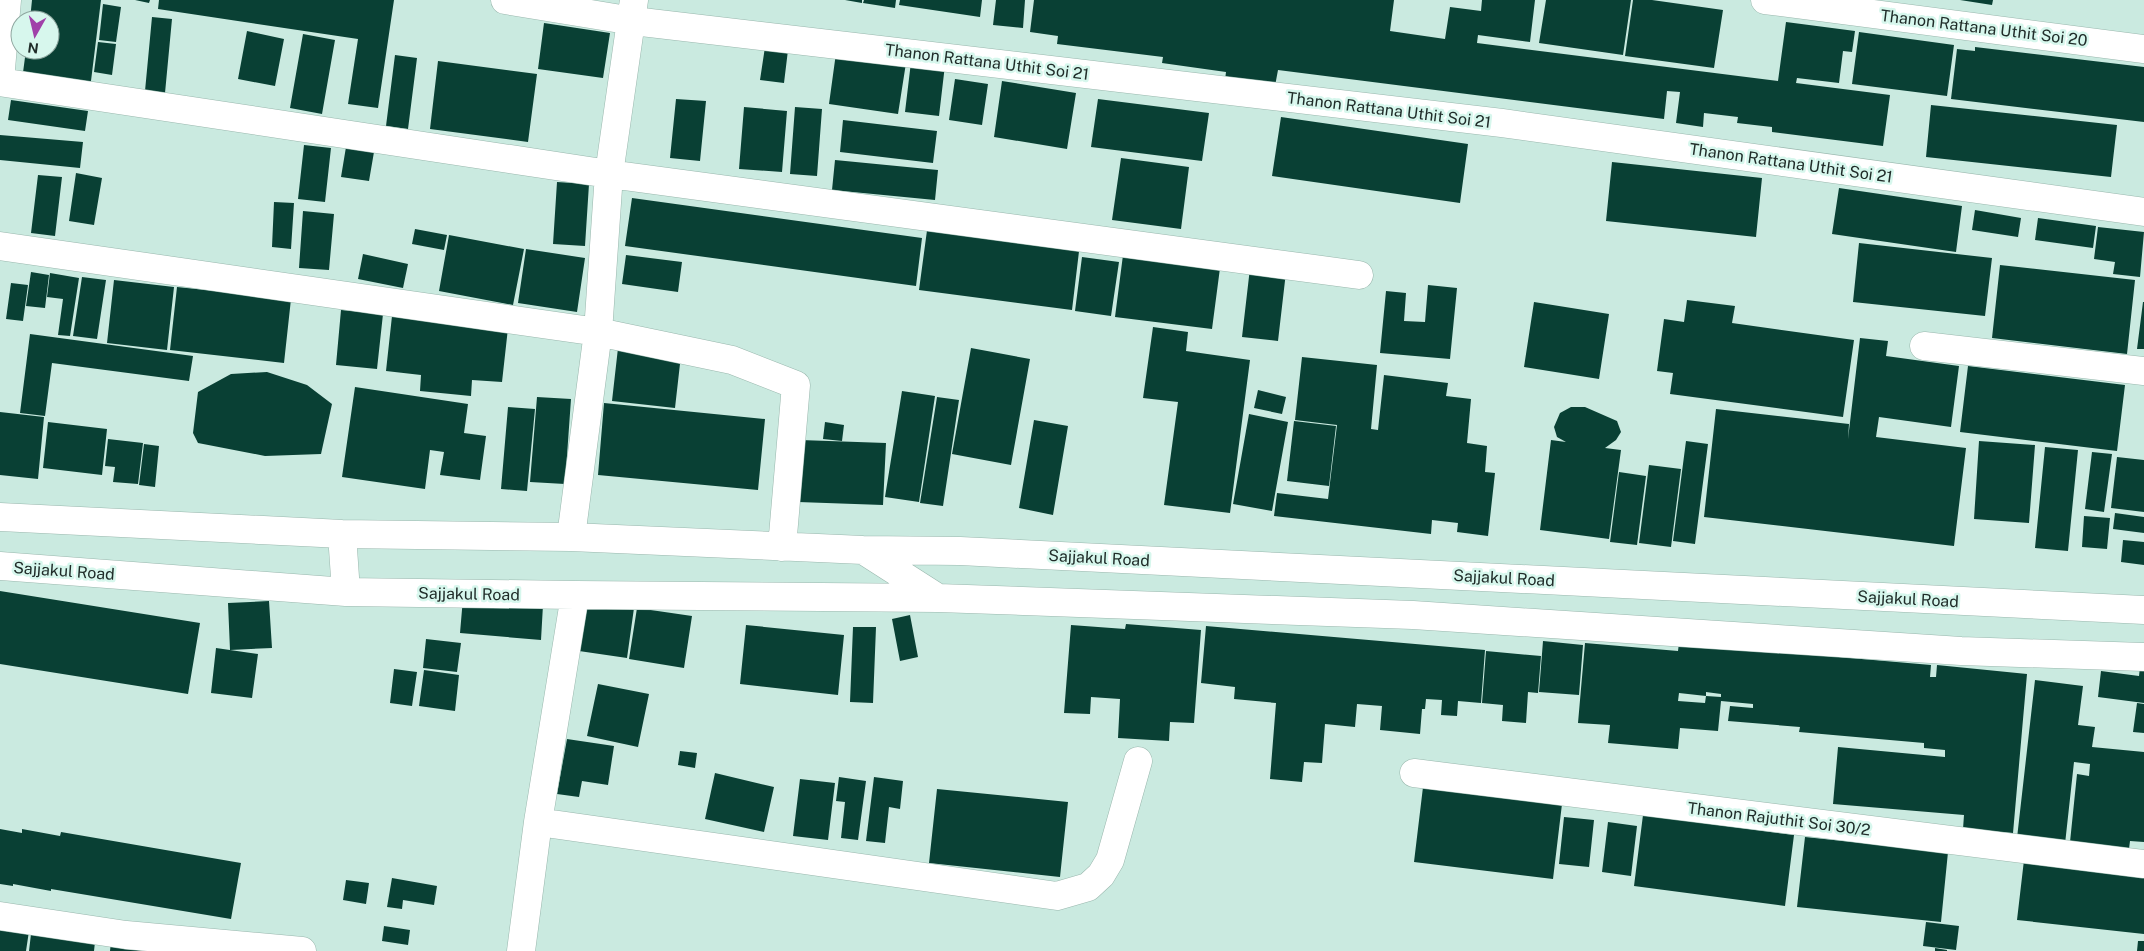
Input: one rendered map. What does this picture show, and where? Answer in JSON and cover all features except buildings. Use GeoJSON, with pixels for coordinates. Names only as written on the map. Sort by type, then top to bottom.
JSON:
{"type":"FeatureCollection","features":[{"type":"Feature","properties":{"kind":"street"},"geometry":{"type":"LineString","coordinates":[[7,0],[0,81],[609,174],[1359,275]]}},
{"type":"Feature","properties":{"kind":"street","name":"Thanon Rattana Uthit Soi 21"},"geometry":{"type":"LineString","coordinates":[[505,0],[634,10],[1502,123],[2144,212]]}},
{"type":"Feature","properties":{"kind":"street","name":"Thanon Rattana Uthit Soi 20"},"geometry":{"type":"LineString","coordinates":[[1765,0],[2144,49]]}},
{"type":"Feature","properties":{"kind":"street"},"geometry":{"type":"LineString","coordinates":[[571,537],[598,332],[609,174],[634,10]]}},
{"type":"Feature","properties":{"kind":"street"},"geometry":{"type":"LineString","coordinates":[[4,246],[598,332],[732,360],[796,384],[782,547]]}},
{"type":"Feature","properties":{"kind":"street"},"geometry":{"type":"LineString","coordinates":[[1924,346],[2144,371]]}},
{"type":"Feature","properties":{"kind":"street","name":"Sajjakul Road"},"geometry":{"type":"LineString","coordinates":[[0,517],[342,534],[571,537],[782,547],[960,552],[2144,610]]}},
{"type":"Feature","properties":{"kind":"street"},"geometry":{"type":"LineString","coordinates":[[342,534],[346,592]]}},
{"type":"Feature","properties":{"kind":"street"},"geometry":{"type":"LineString","coordinates":[[864,550],[938,598]]}},
{"type":"Feature","properties":{"kind":"street","name":"Sajjakul Road"},"geometry":{"type":"LineString","coordinates":[[0,566],[346,592],[575,596],[938,598],[1413,615],[1961,650],[2144,656]]}},
{"type":"Feature","properties":{"kind":"street"},"geometry":{"type":"LineString","coordinates":[[521,951],[538,822],[575,596]]}},
{"type":"Feature","properties":{"kind":"street"},"geometry":{"type":"LineString","coordinates":[[538,822],[1057,896],[1088,887],[1101,875],[1110,860],[1138,761]]}},
{"type":"Feature","properties":{"kind":"street","name":"Thanon Rajuthit Soi 30/2"},"geometry":{"type":"LineString","coordinates":[[1414,773],[2144,864]]}},
{"type":"Feature","properties":{"kind":"street"},"geometry":{"type":"LineString","coordinates":[[0,916],[126,935],[302,951]]}}]}
